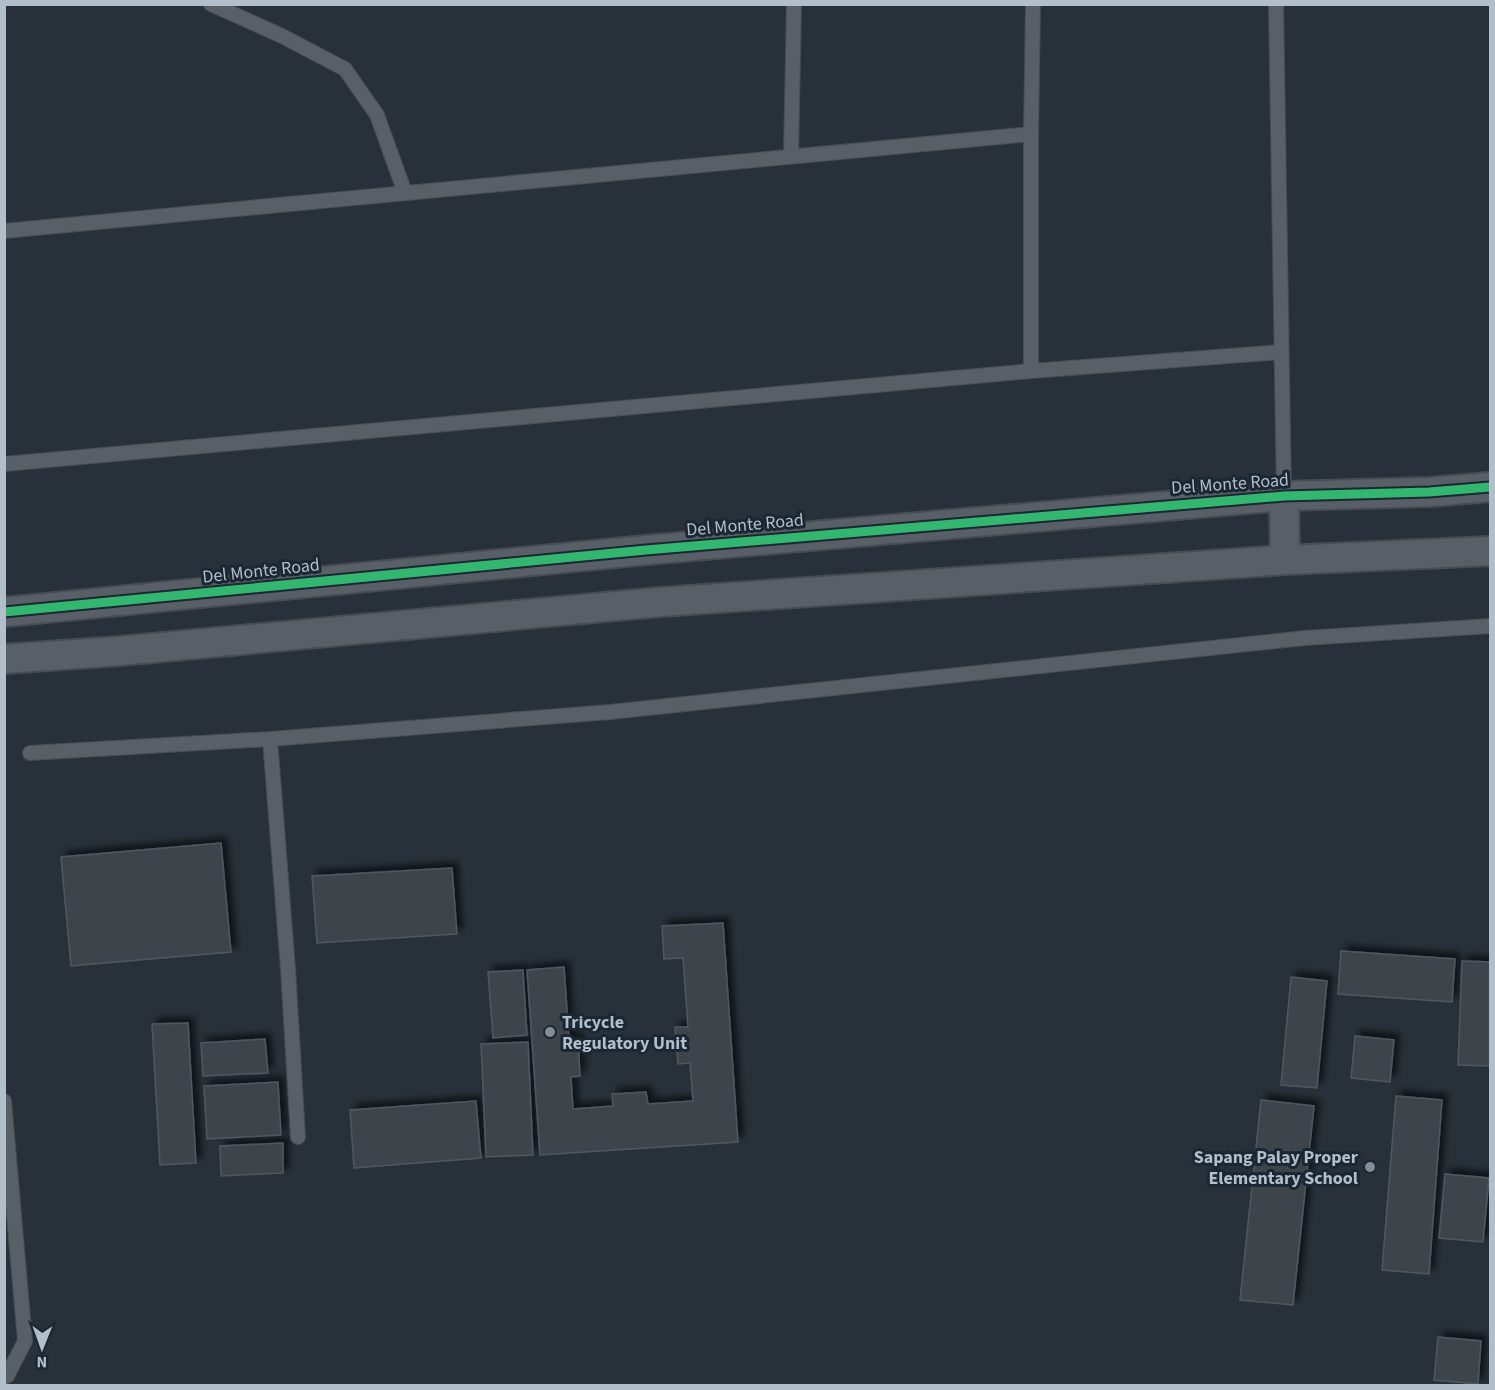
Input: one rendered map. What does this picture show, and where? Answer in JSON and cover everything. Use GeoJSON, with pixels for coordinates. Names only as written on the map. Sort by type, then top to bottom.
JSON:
{"type":"FeatureCollection","features":[{"type":"Feature","properties":{"kind":"street","name":"Del Monte Road"},"geometry":{"type":"LineString","coordinates":[[4,612],[646,550],[1284,496],[1429,492],[1491,487]]}},
{"type":"Feature","properties":{"kind":"street"},"geometry":{"type":"LineString","coordinates":[[1284,496],[1285,560]]}},
{"type":"Feature","properties":{"kind":"street"},"geometry":{"type":"LineString","coordinates":[[4,659],[119,651],[660,602],[1285,560],[1491,550]]}},
{"type":"Feature","properties":{"kind":"lane"},"geometry":{"type":"LineString","coordinates":[[211,4],[282,36],[345,69],[377,116],[405,193]]}},
{"type":"Feature","properties":{"kind":"lane"},"geometry":{"type":"LineString","coordinates":[[791,156],[795,4]]}},
{"type":"Feature","properties":{"kind":"lane"},"geometry":{"type":"LineString","coordinates":[[1031,371],[1033,4]]}},
{"type":"Feature","properties":{"kind":"lane"},"geometry":{"type":"LineString","coordinates":[[1276,4],[1284,496]]}},
{"type":"Feature","properties":{"kind":"lane"},"geometry":{"type":"LineString","coordinates":[[4,231],[1031,134]]}},
{"type":"Feature","properties":{"kind":"lane"},"geometry":{"type":"LineString","coordinates":[[4,464],[1031,371],[1281,352]]}},
{"type":"Feature","properties":{"kind":"lane"},"geometry":{"type":"LineString","coordinates":[[30,753],[270,739],[610,712],[1305,638],[1491,626]]}},
{"type":"Feature","properties":{"kind":"lane"},"geometry":{"type":"LineString","coordinates":[[270,739],[288,969],[298,1137]]}},
{"type":"Feature","properties":{"kind":"lane"},"geometry":{"type":"LineString","coordinates":[[4,1101],[25,1341],[7,1376],[4,1377]]}},
{"type":"Feature","properties":{"kind":"building"},"geometry":{"type":"Polygon","coordinates":[[[221,843],[231,952],[71,966],[61,857],[221,843]]]}},
{"type":"Feature","properties":{"kind":"building"},"geometry":{"type":"Polygon","coordinates":[[[452,868],[457,934],[317,943],[312,876],[452,868]]]}},
{"type":"Feature","properties":{"kind":"building"},"geometry":{"type":"Polygon","coordinates":[[[723,923],[738,1142],[540,1155],[527,970],[564,967],[569,1039],[578,1039],[580,1076],[571,1077],[573,1109],[613,1106],[612,1094],[646,1092],[648,1104],[693,1101],[690,1063],[678,1064],[675,1027],[688,1027],[683,958],[664,959],[662,926],[723,923]]]}},
{"type":"Feature","properties":{"kind":"building"},"geometry":{"type":"Polygon","coordinates":[[[1341,951],[1455,959],[1452,1002],[1338,994],[1341,951]]]}},
{"type":"Feature","properties":{"kind":"building"},"geometry":{"type":"Polygon","coordinates":[[[1462,961],[1490,962],[1490,1066],[1458,1065],[1462,961]]]}},
{"type":"Feature","properties":{"kind":"building"},"geometry":{"type":"Polygon","coordinates":[[[523,970],[527,1035],[493,1038],[488,972],[523,970]]]}},
{"type":"Feature","properties":{"kind":"building"},"geometry":{"type":"Polygon","coordinates":[[[1291,977],[1327,981],[1317,1088],[1281,1085],[1291,977]]]}},
{"type":"Feature","properties":{"kind":"building"},"geometry":{"type":"Polygon","coordinates":[[[188,1023],[196,1163],[160,1165],[152,1024],[188,1023]]]}},
{"type":"Feature","properties":{"kind":"building"},"geometry":{"type":"Polygon","coordinates":[[[1355,1036],[1394,1040],[1390,1082],[1351,1078],[1355,1036]]]}},
{"type":"Feature","properties":{"kind":"building"},"geometry":{"type":"Polygon","coordinates":[[[265,1039],[268,1073],[203,1076],[201,1043],[265,1039]]]}},
{"type":"Feature","properties":{"kind":"building"},"geometry":{"type":"Polygon","coordinates":[[[528,1042],[533,1155],[486,1157],[481,1044],[528,1042]]]}},
{"type":"Feature","properties":{"kind":"building"},"geometry":{"type":"Polygon","coordinates":[[[278,1082],[281,1135],[207,1139],[204,1086],[278,1082]]]}},
{"type":"Feature","properties":{"kind":"building"},"geometry":{"type":"Polygon","coordinates":[[[1396,1096],[1442,1100],[1429,1274],[1382,1270],[1396,1096]]]}},
{"type":"Feature","properties":{"kind":"building"},"geometry":{"type":"Polygon","coordinates":[[[1261,1100],[1314,1106],[1293,1305],[1240,1300],[1261,1100]]]}},
{"type":"Feature","properties":{"kind":"building"},"geometry":{"type":"Polygon","coordinates":[[[476,1101],[481,1158],[354,1168],[350,1110],[476,1101]]]}},
{"type":"Feature","properties":{"kind":"building"},"geometry":{"type":"Polygon","coordinates":[[[283,1143],[283,1173],[221,1176],[220,1146],[283,1143]]]}},
{"type":"Feature","properties":{"kind":"building"},"geometry":{"type":"Polygon","coordinates":[[[1445,1174],[1489,1178],[1483,1242],[1439,1238],[1445,1174]]]}},
{"type":"Feature","properties":{"kind":"building"},"geometry":{"type":"Polygon","coordinates":[[[1438,1337],[1481,1341],[1478,1384],[1434,1380],[1438,1337]]]}},
{"type":"Feature","properties":{"kind":"cycle path"},"geometry":{"type":"LineString","coordinates":[[4,612],[646,550],[1284,496],[1429,492],[1490,487]]}},
{"type":"Feature","properties":{"kind":"place","name":"Tricycle Regulatory Unit"},"geometry":{"type":"Point","coordinates":[550,1032]}},
{"type":"Feature","properties":{"kind":"place","name":"Sapang Palay Proper Elementary School"},"geometry":{"type":"Point","coordinates":[1370,1167]}}]}
